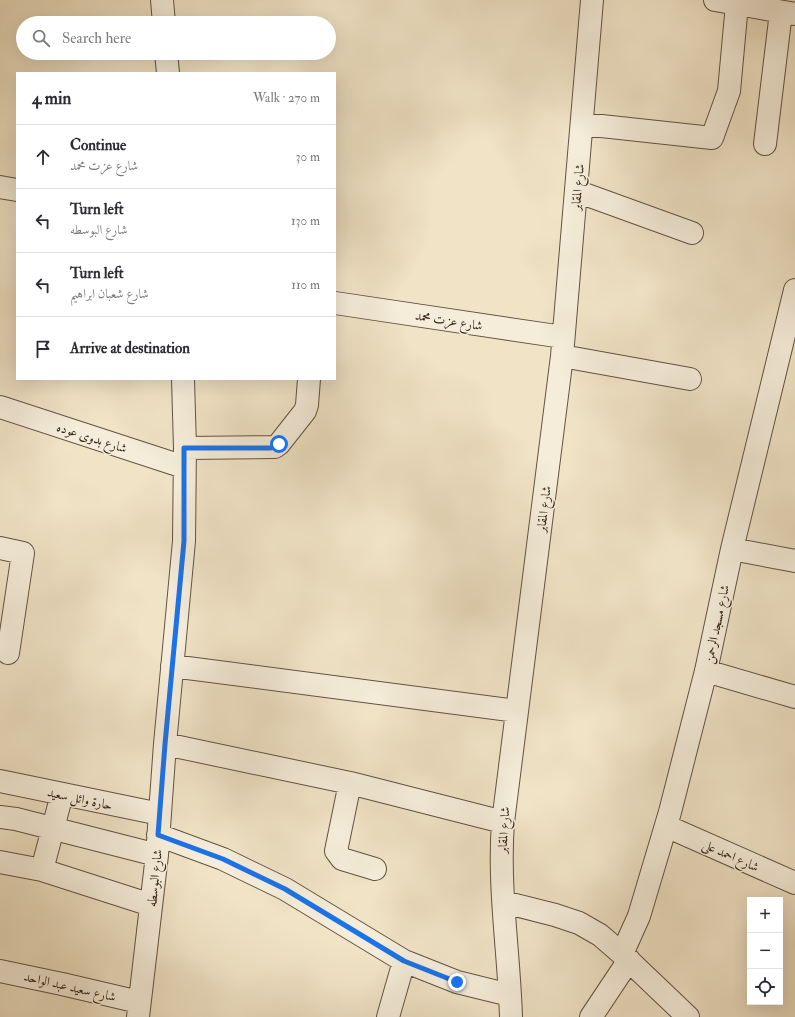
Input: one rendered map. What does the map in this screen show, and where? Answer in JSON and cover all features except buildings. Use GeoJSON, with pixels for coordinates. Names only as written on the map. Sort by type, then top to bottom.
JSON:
{"type":"FeatureCollection","features":[{"type":"Feature","properties":{"kind":"street"},"geometry":{"type":"LineString","coordinates":[[162,0],[163,16]]}},
{"type":"Feature","properties":{"kind":"street","name":"شارع المقابر"},"geometry":{"type":"LineString","coordinates":[[510,1017],[504,902],[501,879],[503,822],[563,346],[583,124],[592,0]]}},
{"type":"Feature","properties":{"kind":"street"},"geometry":{"type":"LineString","coordinates":[[715,0],[788,13],[765,144]]}},
{"type":"Feature","properties":{"kind":"street"},"geometry":{"type":"LineString","coordinates":[[583,124],[712,138],[729,91],[737,4]]}},
{"type":"Feature","properties":{"kind":"street"},"geometry":{"type":"LineString","coordinates":[[167,60],[168,72]]}},
{"type":"Feature","properties":{"kind":"street"},"geometry":{"type":"LineString","coordinates":[[0,187],[16,190]]}},
{"type":"Feature","properties":{"kind":"street"},"geometry":{"type":"LineString","coordinates":[[576,191],[692,233]]}},
{"type":"Feature","properties":{"kind":"street","name":"شارع مسجد الرحمن"},"geometry":{"type":"LineString","coordinates":[[591,1017],[625,957],[666,826],[706,671],[732,549],[786,373],[794,298]]}},
{"type":"Feature","properties":{"kind":"street","name":"شارع عزت محمد"},"geometry":{"type":"LineString","coordinates":[[336,303],[563,346],[690,379]]}},
{"type":"Feature","properties":{"kind":"street","name":"شارع البوسطه"},"geometry":{"type":"LineString","coordinates":[[139,1010],[158,835],[184,541],[182,380]]}},
{"type":"Feature","properties":{"kind":"street"},"geometry":{"type":"LineString","coordinates":[[184,457],[275,447],[305,411],[307,405],[308,380]]}},
{"type":"Feature","properties":{"kind":"street","name":"شارع بدوى عوده"},"geometry":{"type":"LineString","coordinates":[[0,407],[184,457]]}},
{"type":"Feature","properties":{"kind":"street"},"geometry":{"type":"LineString","coordinates":[[0,548],[23,553],[8,654]]}},
{"type":"Feature","properties":{"kind":"street"},"geometry":{"type":"LineString","coordinates":[[732,549],[795,561]]}},
{"type":"Feature","properties":{"kind":"street"},"geometry":{"type":"LineString","coordinates":[[172,666],[517,711]]}},
{"type":"Feature","properties":{"kind":"street"},"geometry":{"type":"LineString","coordinates":[[706,671],[795,697]]}},
{"type":"Feature","properties":{"kind":"street"},"geometry":{"type":"LineString","coordinates":[[165,744],[350,783],[503,822]]}},
{"type":"Feature","properties":{"kind":"street","name":"حارة وائل سعيد"},"geometry":{"type":"LineString","coordinates":[[0,781],[62,794],[158,835]]}},
{"type":"Feature","properties":{"kind":"street"},"geometry":{"type":"LineString","coordinates":[[350,783],[336,851],[342,859],[375,869]]}},
{"type":"Feature","properties":{"kind":"street"},"geometry":{"type":"LineString","coordinates":[[42,870],[62,794]]}},
{"type":"Feature","properties":{"kind":"street"},"geometry":{"type":"LineString","coordinates":[[0,817],[16,819],[52,828],[158,835],[223,859],[285,889],[404,961],[457,982],[510,995]]}},
{"type":"Feature","properties":{"kind":"street","name":"شارع احمد على"},"geometry":{"type":"LineString","coordinates":[[666,826],[795,884]]}},
{"type":"Feature","properties":{"kind":"street"},"geometry":{"type":"LineString","coordinates":[[0,862],[42,870],[151,905]]}},
{"type":"Feature","properties":{"kind":"street"},"geometry":{"type":"LineString","coordinates":[[504,902],[555,915],[579,923],[600,935],[688,1017]]}},
{"type":"Feature","properties":{"kind":"street"},"geometry":{"type":"LineString","coordinates":[[388,1017],[404,961]]}},
{"type":"Feature","properties":{"kind":"street","name":"شارع سعيد عبد الواحد"},"geometry":{"type":"LineString","coordinates":[[0,971],[62,984],[139,1010]]}},
{"type":"Feature","properties":{"kind":"route"},"geometry":{"type":"LineString","coordinates":[[279,444],[270,448],[184,448],[184,541],[158,835],[223,859],[285,889],[404,961],[457,982]]}}]}
